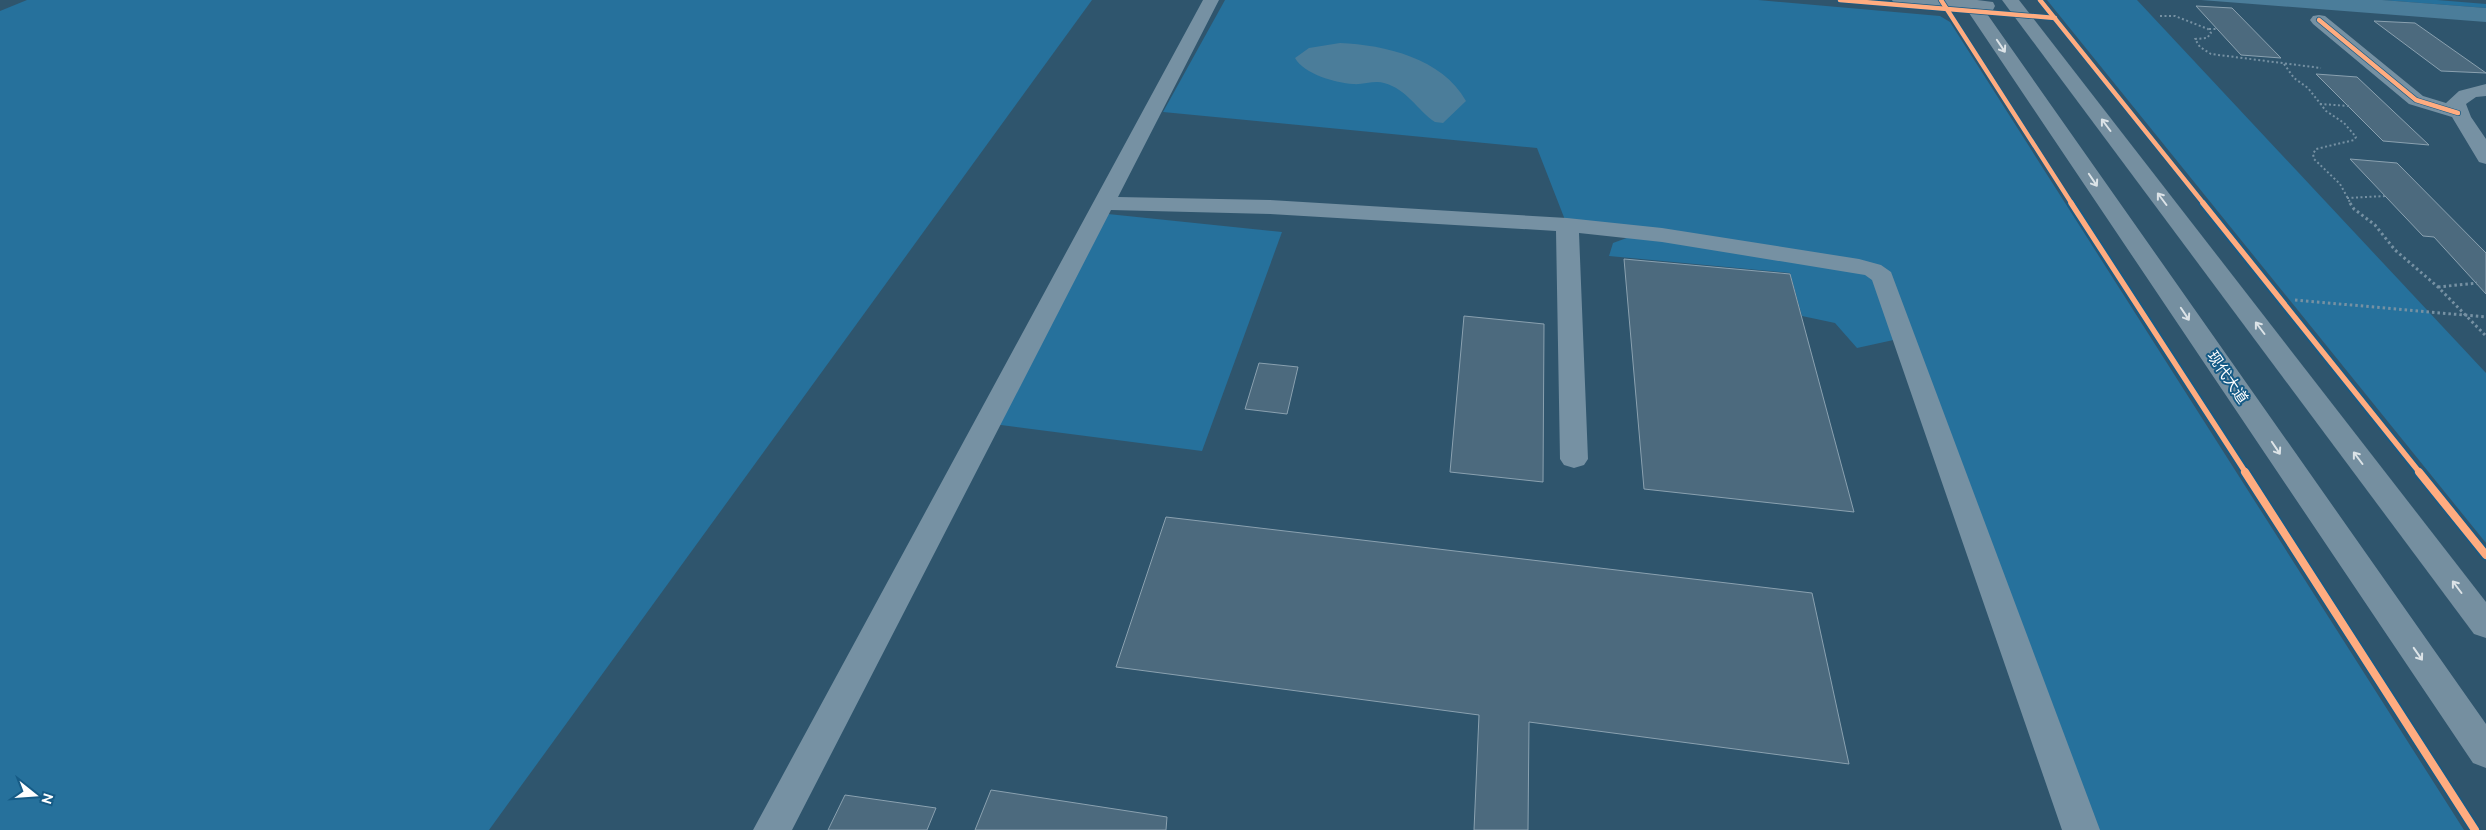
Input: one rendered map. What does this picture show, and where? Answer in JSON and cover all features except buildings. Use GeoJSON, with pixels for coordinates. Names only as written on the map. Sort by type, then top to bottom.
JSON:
{"type":"FeatureCollection","features":[{"type":"Feature","properties":{"kind":"main road"},"geometry":{"type":"LineString","coordinates":[[1900,0],[2012,2],[2486,626]]}},
{"type":"Feature","properties":{"kind":"main road","name":"现代大道"},"geometry":{"type":"LineString","coordinates":[[1976,2],[2486,753]]}},
{"type":"Feature","properties":{"kind":"street"},"geometry":{"type":"LineString","coordinates":[[772,830],[982,432],[1106,203],[1211,0]]}},
{"type":"Feature","properties":{"kind":"street"},"geometry":{"type":"LineString","coordinates":[[2319,20],[2416,100],[2458,113]]}},
{"type":"Feature","properties":{"kind":"street"},"geometry":{"type":"LineString","coordinates":[[2486,90],[2461,96],[2456,103],[2458,113],[2480,143],[2486,158]]}},
{"type":"Feature","properties":{"kind":"street"},"geometry":{"type":"LineString","coordinates":[[1106,203],[1155,206],[1298,208],[1567,225],[1736,245],[1859,266],[1883,276],[2081,830]]}},
{"type":"Feature","properties":{"kind":"street"},"geometry":{"type":"LineString","coordinates":[[1567,225],[1574,459]]}},
{"type":"Feature","properties":{"kind":"path"},"geometry":{"type":"LineString","coordinates":[[2160,16],[2175,16],[2208,28],[2218,29]]}},
{"type":"Feature","properties":{"kind":"path"},"geometry":{"type":"LineString","coordinates":[[2208,28],[2211,33],[2207,38],[2195,39],[2205,51],[2218,56],[2321,68]]}},
{"type":"Feature","properties":{"kind":"path"},"geometry":{"type":"LineString","coordinates":[[2284,64],[2290,74],[2308,88],[2326,111],[2348,126],[2356,136],[2354,140],[2321,147],[2313,154],[2314,159],[2340,184],[2346,198],[2354,209],[2384,234],[2395,250],[2438,287],[2486,336]]}},
{"type":"Feature","properties":{"kind":"path"},"geometry":{"type":"LineString","coordinates":[[2320,104],[2349,106]]}},
{"type":"Feature","properties":{"kind":"path"},"geometry":{"type":"LineString","coordinates":[[2346,198],[2386,196]]}},
{"type":"Feature","properties":{"kind":"path"},"geometry":{"type":"LineString","coordinates":[[2438,287],[2477,284]]}},
{"type":"Feature","properties":{"kind":"path"},"geometry":{"type":"LineString","coordinates":[[2295,300],[2486,317]]}},
{"type":"Feature","properties":{"kind":"shaded area"},"geometry":{"type":"Polygon","coordinates":[[[27,0],[1092,0],[489,830],[0,830],[0,11],[27,0]]]}},
{"type":"Feature","properties":{"kind":"shaded area"},"geometry":{"type":"Polygon","coordinates":[[[1225,0],[1758,0],[1940,16],[1950,22],[2464,830],[2074,830],[1898,339],[1857,348],[1835,323],[1802,316],[1790,273],[1609,256],[1613,243],[1632,236],[1567,225],[1537,148],[1163,112],[1225,0]]]}},
{"type":"Feature","properties":{"kind":"shaded area"},"geometry":{"type":"Polygon","coordinates":[[[2047,0],[2137,0],[2486,373],[2486,543],[2047,0]]]}},
{"type":"Feature","properties":{"kind":"shaded area"},"geometry":{"type":"Polygon","coordinates":[[[2201,0],[2382,0],[2486,8],[2486,22],[2201,0]]]}},
{"type":"Feature","properties":{"kind":"shaded area"},"geometry":{"type":"Polygon","coordinates":[[[2382,0],[2437,0],[2486,4],[2486,8],[2382,0]]]}},
{"type":"Feature","properties":{"kind":"shaded area"},"geometry":{"type":"Polygon","coordinates":[[[1340,43],[1357,44],[1393,51],[1427,64],[1443,74],[1456,86],[1466,101],[1443,123],[1435,122],[1392,86],[1380,82],[1353,84],[1330,80],[1305,69],[1295,58],[1309,48],[1340,43]]]}},
{"type":"Feature","properties":{"kind":"shaded area"},"geometry":{"type":"Polygon","coordinates":[[[1108,214],[1282,232],[1202,451],[986,423],[1108,214]]]}},
{"type":"Feature","properties":{"kind":"cycle path"},"geometry":{"type":"LineString","coordinates":[[1840,0],[2055,18]]}},
{"type":"Feature","properties":{"kind":"cycle path"},"geometry":{"type":"LineString","coordinates":[[1941,0],[2475,830]]}},
{"type":"Feature","properties":{"kind":"cycle path"},"geometry":{"type":"LineString","coordinates":[[2040,0],[2486,555]]}},
{"type":"Feature","properties":{"kind":"cycle path"},"geometry":{"type":"LineString","coordinates":[[2319,20],[2416,100],[2458,113]]}}]}
